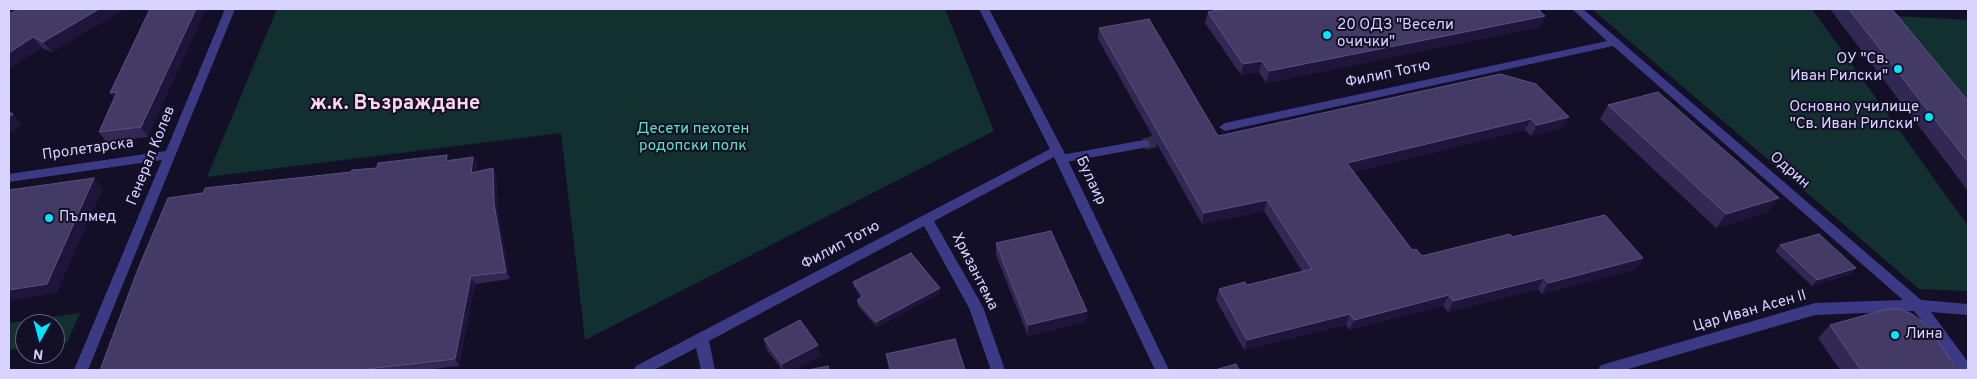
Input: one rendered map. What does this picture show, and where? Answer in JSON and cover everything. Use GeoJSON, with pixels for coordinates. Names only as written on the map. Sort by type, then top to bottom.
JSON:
{"type":"FeatureCollection","features":[{"type":"Feature","properties":{"kind":"street","name":"Генерал Колев"},"geometry":{"type":"LineString","coordinates":[[81,370],[230,9]]}},
{"type":"Feature","properties":{"kind":"street","name":"Булаир"},"geometry":{"type":"LineString","coordinates":[[984,9],[1059,155],[1162,370]]}},
{"type":"Feature","properties":{"kind":"street","name":"Одрин"},"geometry":{"type":"LineString","coordinates":[[1577,9],[1918,305],[1966,370]]}},
{"type":"Feature","properties":{"kind":"street","name":"Филип Тотю"},"geometry":{"type":"LineString","coordinates":[[1225,127],[1616,42]]}},
{"type":"Feature","properties":{"kind":"street","name":"Филип Тотю"},"geometry":{"type":"LineString","coordinates":[[641,370],[927,219],[1059,155],[1144,144]]}},
{"type":"Feature","properties":{"kind":"street","name":"Пролетарска"},"geometry":{"type":"LineString","coordinates":[[9,178],[171,154]]}},
{"type":"Feature","properties":{"kind":"street","name":"Хризантема"},"geometry":{"type":"LineString","coordinates":[[927,219],[976,307],[998,370]]}},
{"type":"Feature","properties":{"kind":"street","name":"Цар Иван Асен II"},"geometry":{"type":"LineString","coordinates":[[1605,370],[1816,309],[1918,305],[1968,309]]}},
{"type":"Feature","properties":{"kind":"street"},"geometry":{"type":"LineString","coordinates":[[701,339],[708,370]]}},
{"type":"Feature","properties":{"kind":"green space","name":"Десети пехотен родопски полк"},"geometry":{"type":"Polygon","coordinates":[[[277,9],[945,9],[994,131],[585,340],[561,133],[207,177],[277,9]]]}},
{"type":"Feature","properties":{"kind":"green space"},"geometry":{"type":"Polygon","coordinates":[[[1592,9],[1812,9],[1968,226],[1968,291],[1919,289],[1592,9]]]}},
{"type":"Feature","properties":{"kind":"green space"},"geometry":{"type":"Polygon","coordinates":[[[1895,16],[1968,20],[1968,112],[1895,16]]]}},
{"type":"Feature","properties":{"kind":"green space"},"geometry":{"type":"Polygon","coordinates":[[[80,313],[67,343],[65,343],[65,315],[80,313]]]}},
{"type":"Feature","properties":{"kind":"green space"},"geometry":{"type":"Polygon","coordinates":[[[15,322],[15,349],[9,350],[9,323],[15,322]]]}},
{"type":"Feature","properties":{"kind":"building"},"geometry":{"type":"Polygon","coordinates":[[[19,9],[99,9],[43,42],[33,37],[9,53],[9,14],[19,9]]]}},
{"type":"Feature","properties":{"kind":"building"},"geometry":{"type":"Polygon","coordinates":[[[150,9],[196,9],[141,127],[99,132],[117,92],[110,93],[150,9]]]}},
{"type":"Feature","properties":{"kind":"building"},"geometry":{"type":"Polygon","coordinates":[[[1223,9],[1538,9],[1545,16],[1269,71],[1262,61],[1243,64],[1208,12],[1223,9]]]}},
{"type":"Feature","properties":{"kind":"building"},"geometry":{"type":"Polygon","coordinates":[[[1849,9],[1892,9],[1968,101],[1968,162],[1849,9]]]}},
{"type":"Feature","properties":{"kind":"building"},"geometry":{"type":"Polygon","coordinates":[[[1149,19],[1218,136],[1500,74],[1536,84],[1569,117],[1537,125],[1531,119],[1347,163],[1412,250],[1416,249],[1422,256],[1510,234],[1512,237],[1605,215],[1643,258],[1548,283],[1544,278],[1453,301],[1449,295],[1354,320],[1350,314],[1247,340],[1219,289],[1245,282],[1247,285],[1312,269],[1267,200],[1204,213],[1099,28],[1149,19]]]}},
{"type":"Feature","properties":{"kind":"building"},"geometry":{"type":"Polygon","coordinates":[[[1658,92],[1779,198],[1726,214],[1608,105],[1658,92]]]}},
{"type":"Feature","properties":{"kind":"building"},"geometry":{"type":"Polygon","coordinates":[[[447,155],[446,161],[473,157],[471,173],[493,168],[494,204],[506,272],[471,276],[455,359],[367,370],[100,370],[138,269],[168,198],[203,193],[205,188],[351,172],[352,170],[377,168],[378,163],[447,155]]]}},
{"type":"Feature","properties":{"kind":"building"},"geometry":{"type":"Polygon","coordinates":[[[94,178],[47,284],[9,290],[9,190],[94,178]]]}},
{"type":"Feature","properties":{"kind":"building"},"geometry":{"type":"Polygon","coordinates":[[[1051,231],[1087,311],[1028,325],[996,243],[1051,231]]]}},
{"type":"Feature","properties":{"kind":"building"},"geometry":{"type":"Polygon","coordinates":[[[1819,234],[1856,268],[1817,280],[1780,245],[1819,234]]]}},
{"type":"Feature","properties":{"kind":"building"},"geometry":{"type":"Polygon","coordinates":[[[911,253],[940,288],[876,322],[857,300],[863,296],[853,282],[911,253]]]}},
{"type":"Feature","properties":{"kind":"building"},"geometry":{"type":"Polygon","coordinates":[[[1887,309],[1900,309],[1912,314],[1930,328],[1957,370],[1861,370],[1830,325],[1887,309]]]}},
{"type":"Feature","properties":{"kind":"building"},"geometry":{"type":"Polygon","coordinates":[[[800,320],[818,345],[782,364],[764,339],[800,320]]]}},
{"type":"Feature","properties":{"kind":"building"},"geometry":{"type":"Polygon","coordinates":[[[955,339],[965,370],[891,370],[886,354],[955,339]]]}},
{"type":"Feature","properties":{"kind":"building"},"geometry":{"type":"Polygon","coordinates":[[[1236,364],[1239,370],[1215,370],[1236,364]]]}},
{"type":"Feature","properties":{"kind":"building"},"geometry":{"type":"Polygon","coordinates":[[[828,366],[829,370],[808,370],[828,366]]]}},
{"type":"Feature","properties":{"kind":"tunnel"},"geometry":{"type":"LineString","coordinates":[[1144,144],[1171,138]]}},
{"type":"Feature","properties":{"kind":"place","name":"20 ОДЗ \"Весели очички\""},"geometry":{"type":"Point","coordinates":[1327,35]}},
{"type":"Feature","properties":{"kind":"place","name":"ОУ \"Св. Иван Рилски\""},"geometry":{"type":"Point","coordinates":[1898,69]}},
{"type":"Feature","properties":{"kind":"place","name":"Основно училище \"Св. Иван Рилски\""},"geometry":{"type":"Point","coordinates":[1929,117]}},
{"type":"Feature","properties":{"kind":"place","name":"Пълмед"},"geometry":{"type":"Point","coordinates":[49,218]}},
{"type":"Feature","properties":{"kind":"place","name":"Лина"},"geometry":{"type":"Point","coordinates":[1895,335]}},
{"type":"Feature","properties":{"kind":"district","name":"ж.к. Възраждане"},"geometry":{"type":"Point","coordinates":[395,105]}}]}
